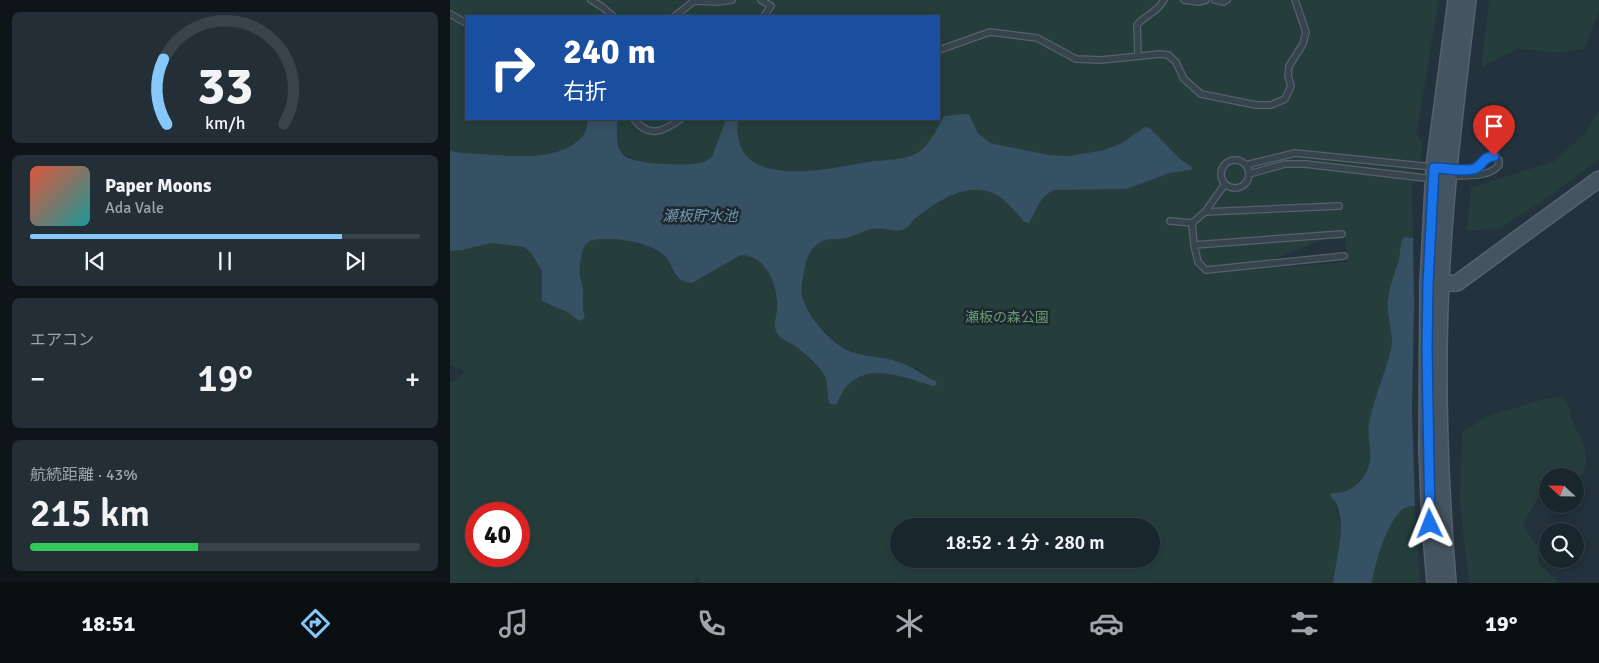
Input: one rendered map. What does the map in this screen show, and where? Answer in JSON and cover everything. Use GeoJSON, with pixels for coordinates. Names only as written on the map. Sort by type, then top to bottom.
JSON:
{"type":"FeatureCollection","features":[{"type":"Feature","properties":{"kind":"street"},"geometry":{"type":"LineString","coordinates":[[1435,583],[1427,450],[1434,284],[1456,0]]}},
{"type":"Feature","properties":{"kind":"street"},"geometry":{"type":"LineString","coordinates":[[1443,174],[1468,0]]}},
{"type":"Feature","properties":{"kind":"street"},"geometry":{"type":"LineString","coordinates":[[1434,284],[1457,283],[1599,179]]}},
{"type":"Feature","properties":{"kind":"street"},"geometry":{"type":"LineString","coordinates":[[1434,284],[1439,371],[1442,512],[1448,583]]}},
{"type":"Feature","properties":{"kind":"lane"},"geometry":{"type":"LineString","coordinates":[[591,0],[612,15]]}},
{"type":"Feature","properties":{"kind":"lane"},"geometry":{"type":"LineString","coordinates":[[676,15],[694,1],[718,2],[732,0]]}},
{"type":"Feature","properties":{"kind":"lane"},"geometry":{"type":"LineString","coordinates":[[761,0],[770,6]]}},
{"type":"Feature","properties":{"kind":"lane"},"geometry":{"type":"LineString","coordinates":[[765,15],[775,0]]}},
{"type":"Feature","properties":{"kind":"lane"},"geometry":{"type":"LineString","coordinates":[[1138,55],[1137,25],[1142,18],[1160,8],[1164,0]]}},
{"type":"Feature","properties":{"kind":"lane"},"geometry":{"type":"LineString","coordinates":[[1184,0],[1198,2],[1206,0]]}},
{"type":"Feature","properties":{"kind":"lane"},"geometry":{"type":"LineString","coordinates":[[1215,0],[1224,2],[1227,0]]}},
{"type":"Feature","properties":{"kind":"lane"},"geometry":{"type":"LineString","coordinates":[[940,50],[990,32],[1036,38],[1076,59],[1101,60],[1138,55],[1168,55],[1176,62],[1184,79],[1202,94],[1256,105],[1271,104],[1285,99],[1291,86],[1288,76],[1289,66],[1303,44],[1306,32],[1295,0]]}},
{"type":"Feature","properties":{"kind":"lane"},"geometry":{"type":"LineString","coordinates":[[450,14],[465,22]]}},
{"type":"Feature","properties":{"kind":"lane"},"geometry":{"type":"LineString","coordinates":[[635,120],[639,125],[657,132],[668,128],[680,120]]}},
{"type":"Feature","properties":{"kind":"lane"},"geometry":{"type":"LineString","coordinates":[[1246,165],[1295,154],[1443,174],[1475,169],[1488,157],[1494,156],[1498,160],[1499,165],[1496,170],[1489,173],[1443,174],[1285,164],[1249,174]]}},
{"type":"Feature","properties":{"kind":"lane"},"geometry":{"type":"LineString","coordinates":[[1238,160],[1246,165],[1249,174],[1248,179],[1242,186],[1234,188],[1222,181],[1220,172],[1228,161],[1238,160]]}},
{"type":"Feature","properties":{"kind":"lane"},"geometry":{"type":"LineString","coordinates":[[1170,221],[1192,223],[1205,212],[1225,184]]}},
{"type":"Feature","properties":{"kind":"lane"},"geometry":{"type":"LineString","coordinates":[[1205,212],[1339,206]]}},
{"type":"Feature","properties":{"kind":"lane"},"geometry":{"type":"LineString","coordinates":[[1192,223],[1198,262],[1206,270],[1344,256]]}},
{"type":"Feature","properties":{"kind":"lane"},"geometry":{"type":"LineString","coordinates":[[1194,245],[1342,234]]}},
{"type":"Feature","properties":{"kind":"green space","name":"瀬板の森公園"},"geometry":{"type":"Polygon","coordinates":[[[450,0],[1439,0],[1416,135],[1423,142],[1418,182],[1412,185],[1413,238],[1405,237],[1402,240],[1400,258],[1389,298],[1388,312],[1393,333],[1391,348],[1369,426],[1369,467],[1364,476],[1352,488],[1344,493],[1332,493],[1340,529],[1333,583],[701,583],[698,577],[694,583],[450,583],[450,380],[454,382],[465,372],[450,365],[450,251],[463,250],[489,243],[524,247],[532,254],[542,271],[542,300],[569,313],[576,319],[585,317],[580,264],[583,248],[591,241],[611,238],[635,242],[656,250],[664,256],[676,277],[692,283],[741,255],[749,255],[765,267],[772,279],[777,309],[775,325],[783,339],[796,347],[823,372],[829,403],[837,404],[845,389],[855,380],[866,375],[878,373],[892,374],[933,386],[936,381],[916,368],[898,361],[854,353],[841,346],[818,325],[804,303],[802,283],[805,264],[814,247],[831,238],[846,238],[865,230],[906,229],[913,221],[934,205],[946,198],[972,190],[994,193],[1006,202],[1024,222],[1029,223],[1035,210],[1048,192],[1055,190],[1126,189],[1170,173],[1190,170],[1192,167],[1180,159],[1151,129],[1129,137],[1120,144],[1104,150],[1068,156],[1049,155],[990,143],[978,133],[969,114],[944,116],[934,135],[924,148],[908,157],[806,171],[784,171],[764,167],[749,158],[740,142],[738,120],[940,120],[940,15],[465,15],[465,120],[588,120],[582,137],[572,145],[561,150],[534,155],[506,156],[450,151],[450,0]],[[1334,235],[1270,261],[1208,267],[1207,273],[1347,262],[1345,236],[1334,235]]]}},
{"type":"Feature","properties":{"kind":"green space"},"geometry":{"type":"Polygon","coordinates":[[[1489,0],[1599,0],[1599,11],[1584,49],[1553,53],[1518,48],[1481,68],[1489,0]]]}},
{"type":"Feature","properties":{"kind":"green space"},"geometry":{"type":"Polygon","coordinates":[[[1599,110],[1599,159],[1540,203],[1500,228],[1467,231],[1471,188],[1555,161],[1586,132],[1599,110]]]}},
{"type":"Feature","properties":{"kind":"green space"},"geometry":{"type":"Polygon","coordinates":[[[618,120],[726,120],[712,157],[702,162],[690,164],[656,163],[633,158],[620,149],[617,142],[618,120]]]}},
{"type":"Feature","properties":{"kind":"green space"},"geometry":{"type":"Polygon","coordinates":[[[1562,397],[1565,400],[1586,453],[1584,470],[1584,468],[1539,468],[1539,497],[1523,522],[1528,534],[1538,546],[1539,568],[1543,568],[1557,583],[1469,583],[1460,503],[1462,433],[1487,416],[1542,400],[1562,397]]]}},
{"type":"Feature","properties":{"kind":"green space"},"geometry":{"type":"Polygon","coordinates":[[[1415,506],[1420,583],[1372,583],[1379,554],[1392,523],[1403,509],[1415,506]]]}},
{"type":"Feature","properties":{"kind":"water","name":"瀬板貯水池"},"geometry":{"type":"Polygon","coordinates":[[[969,114],[978,133],[990,143],[1049,155],[1068,156],[1104,150],[1120,144],[1145,127],[1151,129],[1180,159],[1192,167],[1191,170],[1170,173],[1126,189],[1055,190],[1042,199],[1029,223],[1024,222],[1005,201],[994,193],[971,190],[954,194],[930,207],[905,229],[898,231],[879,229],[863,231],[847,238],[825,240],[816,245],[806,263],[802,291],[808,311],[819,326],[840,346],[848,350],[905,364],[936,381],[937,385],[933,386],[891,374],[865,375],[854,380],[845,389],[837,404],[829,403],[826,380],[821,370],[795,346],[778,335],[775,324],[777,310],[776,292],[770,274],[758,261],[750,257],[741,255],[692,283],[685,282],[676,276],[666,257],[655,249],[616,239],[590,241],[584,246],[580,261],[585,317],[581,321],[569,313],[542,301],[542,271],[532,254],[524,247],[490,243],[463,250],[450,251],[450,151],[506,156],[548,154],[572,145],[582,137],[588,120],[618,120],[618,144],[625,156],[649,163],[691,164],[704,162],[712,157],[726,120],[738,120],[740,142],[749,158],[764,167],[784,171],[806,171],[908,157],[920,151],[927,144],[944,116],[969,114]]]}},
{"type":"Feature","properties":{"kind":"water"},"geometry":{"type":"Polygon","coordinates":[[[1404,237],[1413,238],[1412,410],[1415,506],[1403,509],[1392,523],[1379,554],[1372,583],[1333,583],[1341,524],[1337,505],[1330,495],[1352,488],[1363,478],[1369,465],[1369,423],[1392,344],[1388,306],[1389,293],[1404,237]]]}},
{"type":"Feature","properties":{"kind":"route"},"geometry":{"type":"LineString","coordinates":[[1430,524],[1427,450],[1427,348],[1434,168],[1475,169],[1485,159],[1494,156]]}}]}
